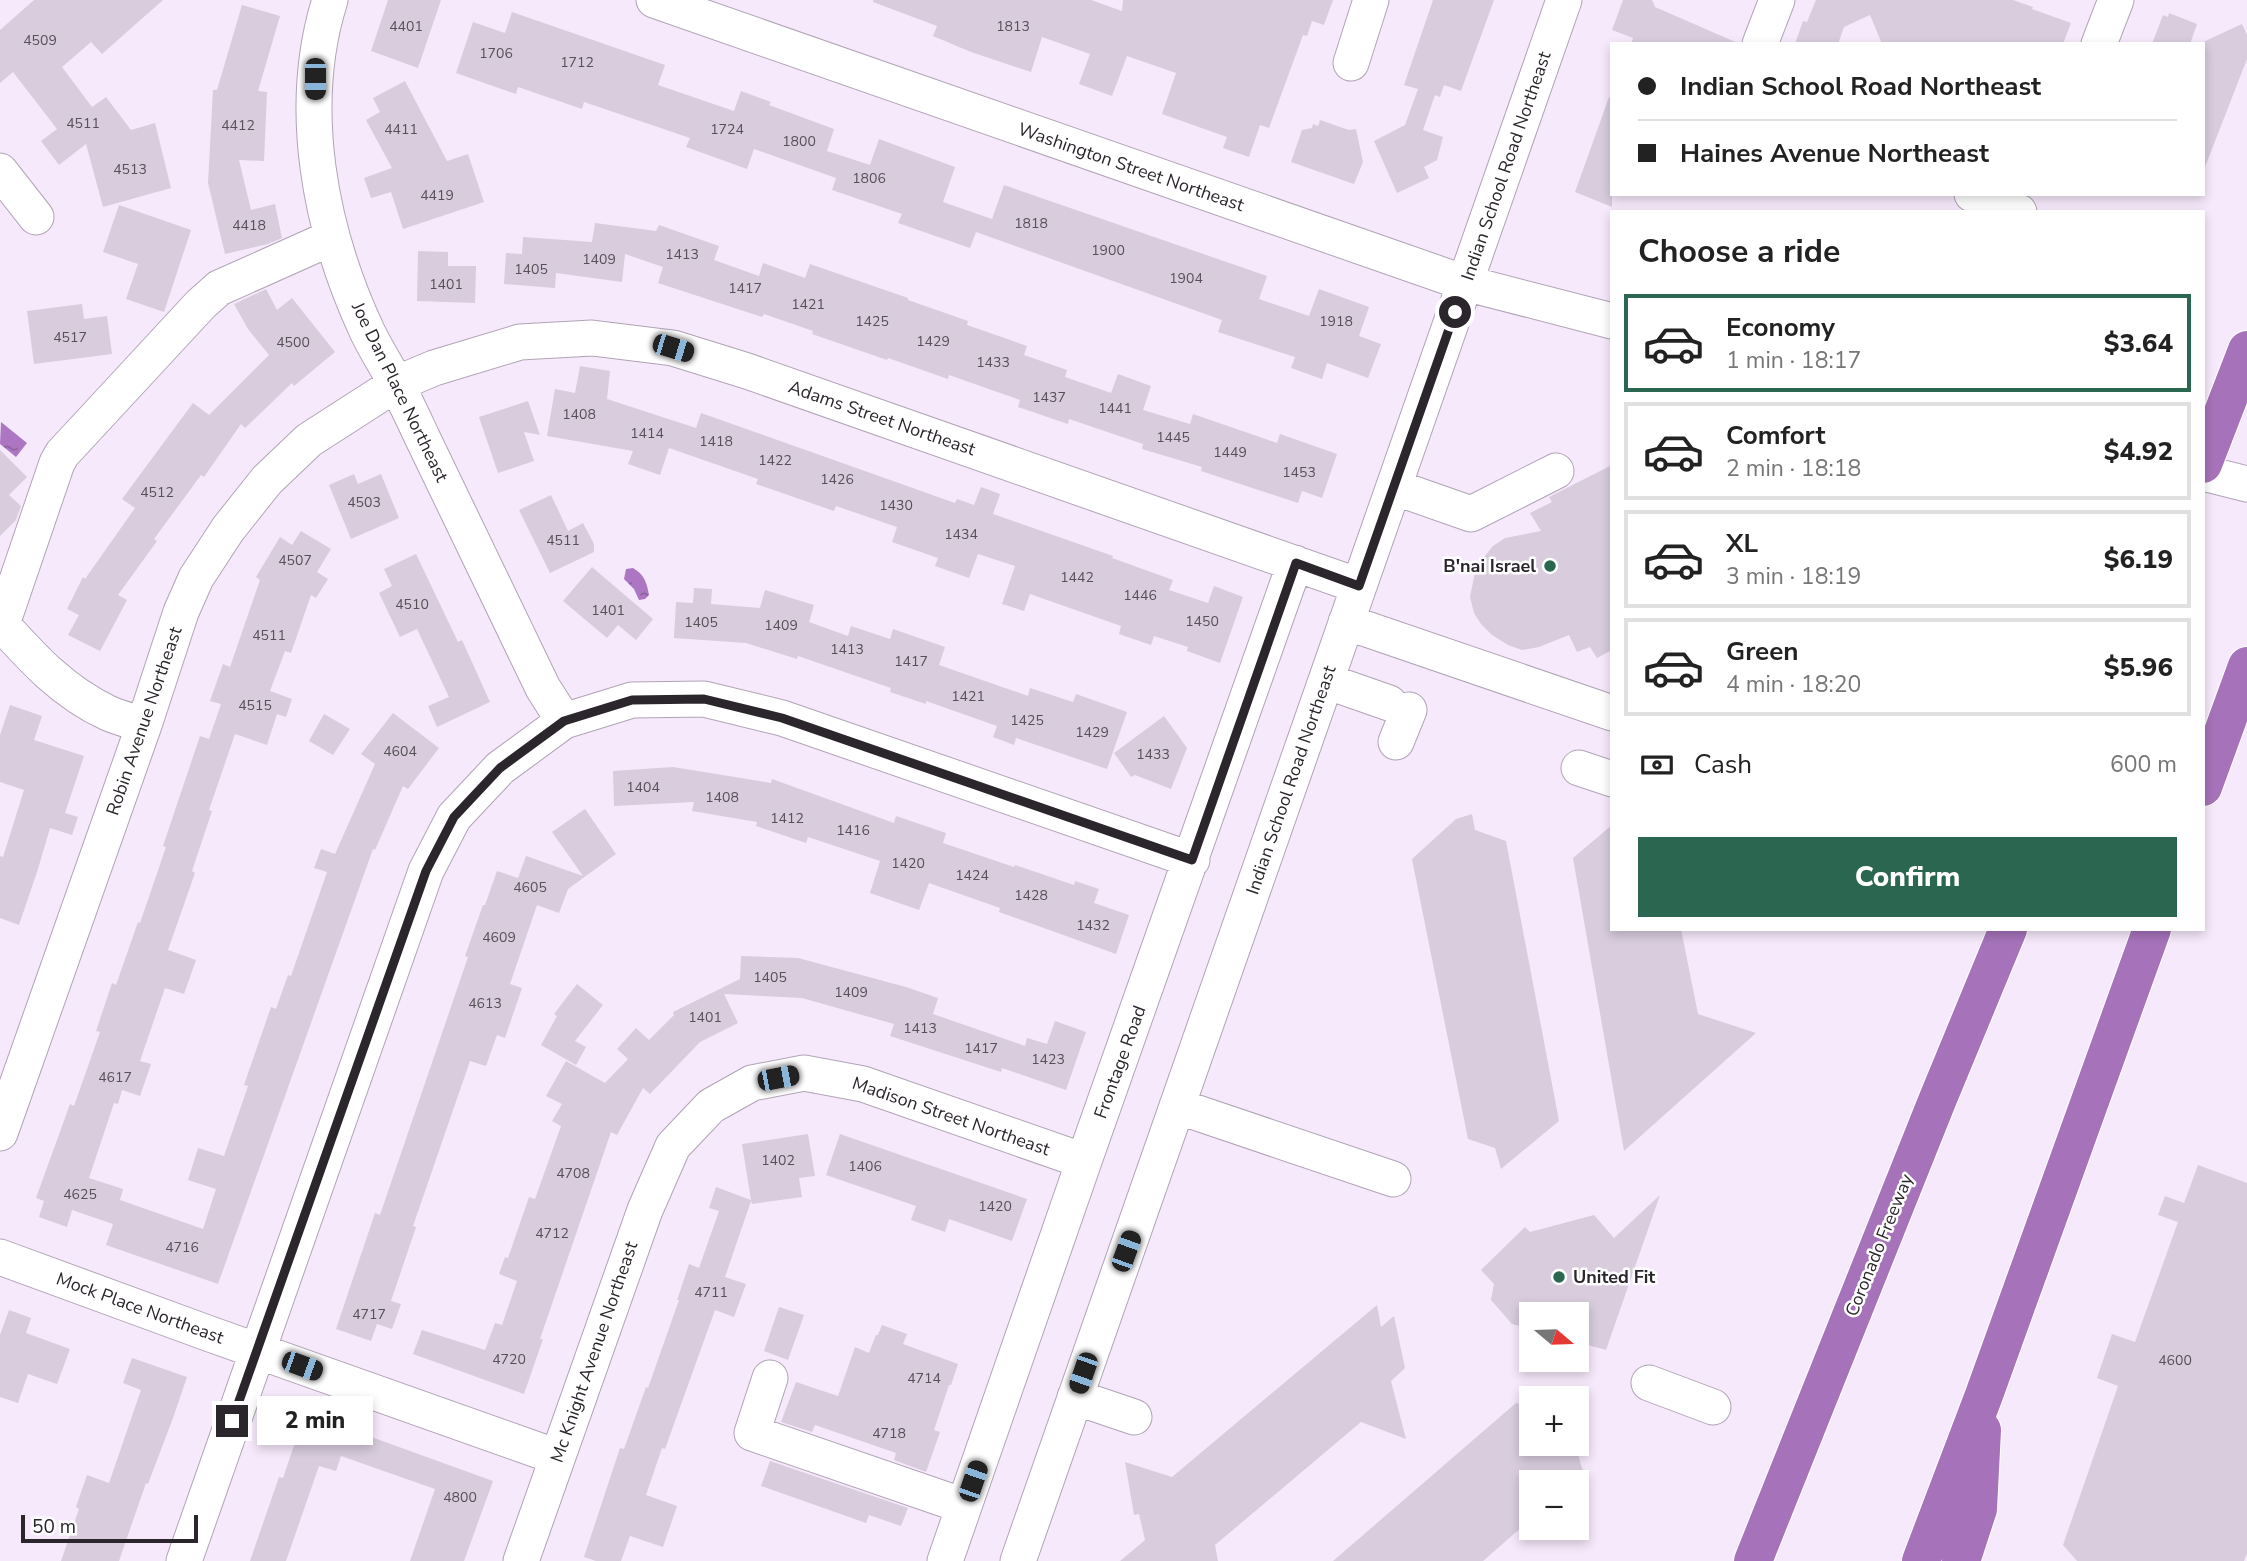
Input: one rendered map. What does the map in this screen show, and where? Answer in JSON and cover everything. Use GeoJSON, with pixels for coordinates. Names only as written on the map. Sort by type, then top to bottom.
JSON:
{"type":"FeatureCollection","features":[{"type":"Feature","properties":{"kind":"highway"},"geometry":{"type":"LineString","coordinates":[[2205,459],[2247,350]]}},
{"type":"Feature","properties":{"kind":"highway"},"geometry":{"type":"LineString","coordinates":[[2205,782],[2247,666]]}},
{"type":"Feature","properties":{"kind":"highway","name":"Coronado Freeway"},"geometry":{"type":"LineString","coordinates":[[1753,1561],[2007,931]]}},
{"type":"Feature","properties":{"kind":"highway"},"geometry":{"type":"LineString","coordinates":[[1921,1561],[1984,1395],[2151,931]]}},
{"type":"Feature","properties":{"kind":"highway"},"geometry":{"type":"LineString","coordinates":[[1961,1561],[1978,1509],[1984,1395]]}},
{"type":"Feature","properties":{"kind":"street","name":"Joe Dan Place Northeast"},"geometry":{"type":"LineString","coordinates":[[330,0],[323,22],[315,79],[315,131],[331,238],[367,332],[396,384],[543,688],[564,721]]}},
{"type":"Feature","properties":{"kind":"street","name":"Washington Street Northeast"},"geometry":{"type":"LineString","coordinates":[[655,0],[700,8],[1465,283],[1610,320]]}},
{"type":"Feature","properties":{"kind":"street"},"geometry":{"type":"LineString","coordinates":[[1351,63],[1371,0]]}},
{"type":"Feature","properties":{"kind":"street","name":"Indian School Road Northeast"},"geometry":{"type":"LineString","coordinates":[[1017,1561],[1564,0]]}},
{"type":"Feature","properties":{"kind":"street"},"geometry":{"type":"LineString","coordinates":[[1761,42],[1777,0]]}},
{"type":"Feature","properties":{"kind":"street"},"geometry":{"type":"LineString","coordinates":[[2100,42],[2116,0]]}},
{"type":"Feature","properties":{"kind":"street"},"geometry":{"type":"LineString","coordinates":[[0,171],[36,217]]}},
{"type":"Feature","properties":{"kind":"street"},"geometry":{"type":"LineString","coordinates":[[1977,196],[2014,210]]}},
{"type":"Feature","properties":{"kind":"street"},"geometry":{"type":"LineString","coordinates":[[144,725],[108,713],[62,686],[31,658],[1,623],[57,463],[62,454],[219,288],[331,238]]}},
{"type":"Feature","properties":{"kind":"street","name":"Adams Street Northeast"},"geometry":{"type":"LineString","coordinates":[[396,384],[434,368],[520,342],[592,338],[673,348],[747,371],[1359,586]]}},
{"type":"Feature","properties":{"kind":"street","name":"Robin Avenue Northeast"},"geometry":{"type":"LineString","coordinates":[[0,1133],[186,600],[196,578],[228,529],[268,480],[309,440],[396,384]]}},
{"type":"Feature","properties":{"kind":"street"},"geometry":{"type":"LineString","coordinates":[[1394,487],[1471,514],[1556,471]]}},
{"type":"Feature","properties":{"kind":"street"},"geometry":{"type":"LineString","coordinates":[[2205,474],[2247,484]]}},
{"type":"Feature","properties":{"kind":"street","name":"Frontage Road"},"geometry":{"type":"LineString","coordinates":[[945,1561],[1296,563]]}},
{"type":"Feature","properties":{"kind":"street"},"geometry":{"type":"LineString","coordinates":[[1346,622],[1610,712]]}},
{"type":"Feature","properties":{"kind":"street"},"geometry":{"type":"LineString","coordinates":[[1326,681],[1398,718]]}},
{"type":"Feature","properties":{"kind":"street"},"geometry":{"type":"LineString","coordinates":[[184,1561],[426,871],[454,817],[500,768],[564,721],[632,700],[704,699],[782,718],[1192,860]]}},
{"type":"Feature","properties":{"kind":"street"},"geometry":{"type":"LineString","coordinates":[[1579,768],[1610,778]]}},
{"type":"Feature","properties":{"kind":"street","name":"Madison Street Northeast"},"geometry":{"type":"LineString","coordinates":[[673,1146],[711,1106],[721,1100],[752,1083],[804,1073],[863,1084],[1084,1161]]}},
{"type":"Feature","properties":{"kind":"street"},"geometry":{"type":"LineString","coordinates":[[1177,1106],[1394,1179]]}},
{"type":"Feature","properties":{"kind":"street","name":"Mc Knight Avenue Northeast"},"geometry":{"type":"LineString","coordinates":[[521,1561],[645,1210],[673,1146]]}},
{"type":"Feature","properties":{"kind":"street","name":"Mock Place Northeast"},"geometry":{"type":"LineString","coordinates":[[0,1257],[557,1457]]}},
{"type":"Feature","properties":{"kind":"street"},"geometry":{"type":"LineString","coordinates":[[770,1378],[752,1433],[964,1506]]}},
{"type":"Feature","properties":{"kind":"street"},"geometry":{"type":"LineString","coordinates":[[1649,1383],[1713,1407]]}},
{"type":"Feature","properties":{"kind":"street"},"geometry":{"type":"LineString","coordinates":[[1075,1397],[1134,1417]]}},
{"type":"Feature","properties":{"kind":"water"},"geometry":{"type":"Polygon","coordinates":[[[1,422],[27,443],[16,457],[0,444],[1,422]]]}},
{"type":"Feature","properties":{"kind":"water"},"geometry":{"type":"Polygon","coordinates":[[[633,568],[646,583],[649,595],[645,599],[639,600],[634,589],[624,579],[626,569],[633,568]]]}},
{"type":"Feature","properties":{"kind":"building"},"geometry":{"type":"Polygon","coordinates":[[[34,0],[163,0],[102,54],[91,42],[62,67],[92,107],[106,97],[131,130],[155,123],[171,188],[103,207],[86,144],[59,165],[41,141],[57,129],[13,72],[0,83],[0,30],[34,0]]]}},
{"type":"Feature","properties":{"kind":"building"},"geometry":{"type":"Polygon","coordinates":[[[388,0],[441,0],[418,68],[371,51],[388,0]]]}},
{"type":"Feature","properties":{"kind":"building"},"geometry":{"type":"Polygon","coordinates":[[[873,0],[1091,0],[1122,11],[1123,0],[1333,0],[1324,25],[1312,21],[1307,36],[1303,35],[1269,128],[1260,125],[1249,157],[1223,148],[1227,137],[1162,114],[1176,73],[1127,56],[1112,96],[1079,84],[1090,54],[1042,37],[1031,72],[933,36],[937,26],[873,0]]]}},
{"type":"Feature","properties":{"kind":"building"},"geometry":{"type":"Polygon","coordinates":[[[1433,0],[1494,0],[1461,91],[1444,85],[1440,97],[1435,95],[1423,130],[1443,137],[1437,160],[1424,167],[1429,178],[1397,193],[1374,141],[1405,125],[1418,89],[1404,85],[1433,0]]]}},
{"type":"Feature","properties":{"kind":"building"},"geometry":{"type":"Polygon","coordinates":[[[1623,0],[1652,0],[1655,7],[1735,42],[1632,42],[1633,38],[1612,30],[1623,0]]]}},
{"type":"Feature","properties":{"kind":"building"},"geometry":{"type":"Polygon","coordinates":[[[1816,0],[2013,0],[2071,23],[2064,42],[1881,42],[1870,15],[1844,27],[1839,42],[1796,42],[1803,21],[1807,22],[1816,0]]]}},
{"type":"Feature","properties":{"kind":"building"},"geometry":{"type":"Polygon","coordinates":[[[242,5],[280,16],[258,91],[267,92],[264,161],[239,160],[251,210],[275,204],[282,238],[225,254],[208,183],[213,90],[217,90],[242,5]]]}},
{"type":"Feature","properties":{"kind":"building"},"geometry":{"type":"Polygon","coordinates":[[[512,12],[665,65],[658,85],[734,111],[741,91],[771,102],[769,105],[834,129],[827,151],[870,165],[879,139],[955,167],[943,202],[992,219],[1004,185],[1267,276],[1259,299],[1309,316],[1319,289],[1369,307],[1359,336],[1381,344],[1368,378],[1327,363],[1322,379],[1291,368],[1295,357],[1218,332],[1222,320],[976,232],[970,248],[898,223],[902,214],[832,190],[836,178],[754,149],[747,169],[686,147],[690,138],[584,102],[582,109],[518,87],[516,94],[456,73],[473,22],[505,33],[512,12]]]}},
{"type":"Feature","properties":{"kind":"building"},"geometry":{"type":"Polygon","coordinates":[[[2169,13],[2197,24],[2191,42],[2153,42],[2163,15],[2168,17],[2169,13]]]}},
{"type":"Feature","properties":{"kind":"building"},"geometry":{"type":"Polygon","coordinates":[[[2242,24],[2247,35],[2247,59],[2205,167],[2205,42],[2242,24]]]}},
{"type":"Feature","properties":{"kind":"building"},"geometry":{"type":"Polygon","coordinates":[[[405,81],[447,161],[468,154],[484,202],[403,229],[391,192],[371,198],[364,178],[392,168],[366,120],[380,112],[373,98],[405,81]]]}},
{"type":"Feature","properties":{"kind":"building"},"geometry":{"type":"Polygon","coordinates":[[[1609,97],[1610,97],[1612,207],[1575,192],[1609,97]]]}},
{"type":"Feature","properties":{"kind":"building"},"geometry":{"type":"Polygon","coordinates":[[[1320,120],[1349,130],[1356,129],[1363,162],[1354,184],[1291,162],[1302,130],[1312,128],[1313,124],[1318,126],[1320,120]]]}},
{"type":"Feature","properties":{"kind":"building"},"geometry":{"type":"Polygon","coordinates":[[[119,205],[191,230],[164,312],[126,299],[138,264],[103,252],[119,205]]]}},
{"type":"Feature","properties":{"kind":"building"},"geometry":{"type":"Polygon","coordinates":[[[595,223],[656,231],[659,225],[719,246],[714,260],[759,276],[763,263],[805,278],[810,264],[908,298],[968,321],[967,325],[1027,346],[1024,355],[1067,370],[1065,377],[1111,393],[1118,374],[1151,386],[1143,410],[1190,424],[1193,414],[1277,443],[1280,434],[1337,454],[1322,498],[1302,491],[1298,503],[1201,471],[1202,467],[1142,449],[1143,444],[1069,419],[1068,424],[1018,407],[1020,400],[949,375],[948,379],[888,358],[887,360],[764,314],[762,317],[658,283],[663,267],[625,254],[622,282],[556,273],[555,288],[504,284],[506,253],[522,254],[523,237],[592,242],[595,223]]]}},
{"type":"Feature","properties":{"kind":"building"},"geometry":{"type":"Polygon","coordinates":[[[418,251],[448,252],[448,266],[476,266],[475,303],[417,301],[418,251]]]}},
{"type":"Feature","properties":{"kind":"building"},"geometry":{"type":"Polygon","coordinates":[[[266,289],[277,310],[292,298],[335,352],[294,386],[292,383],[245,428],[241,424],[204,477],[201,475],[154,539],[157,541],[118,595],[127,600],[100,651],[68,635],[79,615],[67,609],[83,577],[85,579],[135,508],[122,499],[193,403],[209,415],[269,355],[248,329],[234,304],[266,289]]]}},
{"type":"Feature","properties":{"kind":"building"},"geometry":{"type":"Polygon","coordinates":[[[82,304],[84,319],[107,316],[112,354],[34,364],[27,311],[82,304]]]}},
{"type":"Feature","properties":{"kind":"building"},"geometry":{"type":"Polygon","coordinates":[[[580,366],[610,371],[607,399],[696,428],[701,413],[955,503],[957,499],[974,505],[981,487],[1000,494],[993,514],[1173,580],[1169,590],[1208,603],[1214,586],[1243,597],[1220,663],[1187,651],[1188,647],[1154,636],[1151,645],[1119,634],[1121,626],[1030,594],[1024,611],[1002,604],[1015,566],[978,554],[969,578],[935,566],[938,558],[892,542],[897,527],[836,506],[834,511],[756,484],[758,479],[669,448],[660,475],[628,464],[633,451],[547,436],[555,389],[575,393],[580,366]]]}},
{"type":"Feature","properties":{"kind":"building"},"geometry":{"type":"Polygon","coordinates":[[[528,401],[540,435],[524,432],[534,461],[498,473],[479,417],[528,401]]]}},
{"type":"Feature","properties":{"kind":"building"},"geometry":{"type":"Polygon","coordinates":[[[0,450],[27,477],[9,495],[21,506],[16,520],[0,536],[0,450]]]}},
{"type":"Feature","properties":{"kind":"building"},"geometry":{"type":"Polygon","coordinates":[[[1610,466],[1610,651],[1597,658],[1590,647],[1577,652],[1569,635],[1539,647],[1522,650],[1508,645],[1492,635],[1474,613],[1470,597],[1476,567],[1493,546],[1505,538],[1541,531],[1530,513],[1552,502],[1549,497],[1610,466]]]}},
{"type":"Feature","properties":{"kind":"building"},"geometry":{"type":"Polygon","coordinates":[[[354,474],[358,484],[381,474],[399,518],[351,539],[329,485],[354,474]]]}},
{"type":"Feature","properties":{"kind":"building"},"geometry":{"type":"Polygon","coordinates":[[[551,495],[568,531],[583,523],[594,544],[594,552],[550,573],[519,510],[551,495]]]}},
{"type":"Feature","properties":{"kind":"building"},"geometry":{"type":"Polygon","coordinates":[[[301,531],[331,549],[317,572],[328,579],[316,598],[311,595],[291,653],[285,651],[270,691],[292,699],[286,717],[277,714],[267,745],[235,734],[209,810],[212,811],[192,871],[195,873],[168,950],[196,960],[184,994],[165,988],[140,1061],[151,1064],[140,1096],[122,1090],[118,1104],[114,1103],[89,1178],[123,1189],[120,1200],[203,1229],[216,1189],[188,1180],[198,1148],[224,1156],[248,1086],[244,1085],[271,1007],[276,1009],[288,975],[291,976],[327,872],[314,868],[321,849],[335,854],[375,764],[361,754],[393,713],[439,748],[408,789],[403,786],[375,850],[373,849],[218,1284],[106,1245],[113,1224],[72,1210],[67,1227],[39,1217],[44,1201],[36,1198],[70,1104],[74,1106],[100,1032],[96,1031],[112,983],[116,985],[138,922],[140,923],[200,736],[209,739],[221,704],[210,701],[223,664],[230,667],[260,580],[256,577],[280,537],[292,545],[301,531]]]}},
{"type":"Feature","properties":{"kind":"building"},"geometry":{"type":"Polygon","coordinates":[[[416,554],[458,642],[462,640],[490,702],[437,727],[428,706],[449,697],[417,629],[400,637],[379,593],[392,586],[384,569],[416,554]]]}},
{"type":"Feature","properties":{"kind":"building"},"geometry":{"type":"Polygon","coordinates":[[[592,567],[653,619],[636,640],[618,625],[607,638],[563,601],[592,567]]]}},
{"type":"Feature","properties":{"kind":"building"},"geometry":{"type":"Polygon","coordinates":[[[694,588],[712,589],[711,604],[760,608],[765,590],[814,605],[809,622],[848,636],[851,626],[890,639],[893,629],[945,647],[939,665],[1028,696],[1030,688],[1073,702],[1076,694],[1127,712],[1107,769],[1016,738],[1014,745],[993,737],[997,726],[926,701],[926,704],[890,692],[891,688],[798,656],[797,659],[746,643],[674,638],[676,602],[693,603],[694,588]]]}},
{"type":"Feature","properties":{"kind":"building"},"geometry":{"type":"Polygon","coordinates":[[[10,705],[42,716],[34,740],[84,756],[65,813],[78,817],[72,835],[50,828],[19,925],[0,918],[0,856],[3,857],[24,790],[0,782],[0,735],[10,705]]]}},
{"type":"Feature","properties":{"kind":"building"},"geometry":{"type":"Polygon","coordinates":[[[324,714],[350,729],[333,755],[309,741],[324,714]]]}},
{"type":"Feature","properties":{"kind":"building"},"geometry":{"type":"Polygon","coordinates":[[[1164,716],[1187,748],[1171,789],[1135,775],[1131,777],[1114,753],[1164,716]]]}},
{"type":"Feature","properties":{"kind":"building"},"geometry":{"type":"Polygon","coordinates":[[[673,767],[771,783],[772,779],[894,823],[896,816],[946,833],[943,843],[1014,867],[1015,865],[1074,885],[1075,881],[1099,889],[1094,903],[1129,915],[1116,954],[999,912],[1000,908],[929,883],[919,910],[870,893],[880,861],[808,837],[806,843],[756,826],[757,822],[692,811],[694,802],[614,806],[613,771],[673,767]]]}},
{"type":"Feature","properties":{"kind":"building"},"geometry":{"type":"Polygon","coordinates":[[[585,809],[616,854],[568,889],[559,913],[537,905],[510,984],[522,988],[505,1038],[497,1035],[486,1066],[470,1061],[413,1226],[416,1227],[391,1301],[401,1304],[392,1329],[377,1324],[371,1341],[336,1329],[375,1213],[380,1215],[468,957],[465,956],[497,871],[518,878],[526,856],[583,876],[552,832],[585,809]]]}},
{"type":"Feature","properties":{"kind":"building"},"geometry":{"type":"Polygon","coordinates":[[[1472,814],[1475,830],[1506,841],[1559,1121],[1501,1169],[1495,1148],[1468,1139],[1412,859],[1456,819],[1472,814]]]}},
{"type":"Feature","properties":{"kind":"building"},"geometry":{"type":"Polygon","coordinates":[[[1610,827],[1610,931],[1681,931],[1698,1014],[1756,1033],[1624,1151],[1573,858],[1610,827]]]}},
{"type":"Feature","properties":{"kind":"building"},"geometry":{"type":"Polygon","coordinates":[[[741,956],[798,958],[906,987],[938,998],[933,1014],[1025,1046],[1027,1038],[1047,1044],[1055,1021],[1086,1032],[1066,1090],[1002,1068],[1001,1072],[890,1036],[894,1024],[802,998],[724,994],[738,1023],[700,1042],[650,1094],[643,1088],[617,1135],[611,1132],[540,1339],[543,1339],[524,1394],[413,1354],[422,1330],[485,1350],[495,1323],[502,1325],[517,1281],[499,1274],[505,1257],[508,1258],[529,1197],[535,1199],[561,1126],[552,1121],[562,1104],[546,1096],[566,1061],[605,1083],[628,1059],[617,1049],[636,1028],[649,1040],[674,1015],[673,1012],[740,979],[741,956]]]}},
{"type":"Feature","properties":{"kind":"building"},"geometry":{"type":"Polygon","coordinates":[[[577,984],[603,1005],[575,1041],[586,1047],[576,1065],[541,1045],[557,1016],[554,1014],[577,984]]]}},
{"type":"Feature","properties":{"kind":"building"},"geometry":{"type":"Polygon","coordinates":[[[808,1134],[815,1176],[799,1178],[802,1197],[752,1204],[751,1201],[725,1277],[746,1284],[734,1317],[715,1310],[665,1449],[662,1448],[646,1495],[677,1506],[663,1547],[630,1536],[621,1561],[596,1561],[584,1557],[620,1448],[624,1449],[646,1387],[648,1388],[689,1264],[699,1268],[719,1211],[709,1208],[716,1187],[751,1200],[742,1144],[808,1134]]]}},
{"type":"Feature","properties":{"kind":"building"},"geometry":{"type":"Polygon","coordinates":[[[840,1134],[1027,1199],[1012,1241],[949,1219],[945,1232],[911,1220],[916,1206],[826,1175],[840,1134]]]}},
{"type":"Feature","properties":{"kind":"building"},"geometry":{"type":"Polygon","coordinates":[[[2198,1165],[2247,1183],[2247,1553],[2244,1561],[2077,1561],[2063,1545],[2118,1386],[2097,1378],[2112,1334],[2135,1342],[2178,1222],[2158,1215],[2165,1196],[2184,1203],[2198,1165]]]}},
{"type":"Feature","properties":{"kind":"building","name":"United Fit"},"geometry":{"type":"Polygon","coordinates":[[[1660,1195],[1606,1350],[1589,1345],[1589,1302],[1519,1302],[1519,1326],[1512,1324],[1491,1300],[1494,1284],[1481,1270],[1525,1227],[1530,1232],[1594,1215],[1614,1238],[1660,1195]]]}},
{"type":"Feature","properties":{"kind":"building"},"geometry":{"type":"Polygon","coordinates":[[[1377,1305],[1381,1327],[1394,1316],[1405,1368],[1391,1381],[1406,1439],[1361,1422],[1215,1545],[1218,1561],[1120,1561],[1145,1540],[1139,1514],[1134,1515],[1125,1462],[1172,1477],[1377,1305]]]}},
{"type":"Feature","properties":{"kind":"building"},"geometry":{"type":"Polygon","coordinates":[[[779,1307],[804,1315],[788,1360],[764,1351],[779,1307]]]}},
{"type":"Feature","properties":{"kind":"building"},"geometry":{"type":"Polygon","coordinates":[[[9,1310],[31,1318],[26,1333],[70,1349],[57,1384],[28,1374],[18,1403],[0,1397],[0,1335],[9,1310]]]}},
{"type":"Feature","properties":{"kind":"building"},"geometry":{"type":"Polygon","coordinates":[[[882,1325],[907,1334],[903,1344],[958,1364],[934,1430],[940,1432],[926,1472],[894,1460],[896,1453],[815,1425],[812,1432],[781,1422],[796,1382],[838,1396],[855,1347],[869,1353],[882,1325]]]}},
{"type":"Feature","properties":{"kind":"building"},"geometry":{"type":"Polygon","coordinates":[[[132,1358],[187,1377],[173,1418],[148,1484],[146,1483],[119,1561],[61,1561],[79,1509],[76,1507],[87,1475],[109,1483],[141,1390],[123,1383],[132,1358]]]}},
{"type":"Feature","properties":{"kind":"building"},"geometry":{"type":"Polygon","coordinates":[[[1516,1403],[1519,1404],[1519,1456],[1578,1456],[1583,1470],[1519,1470],[1519,1530],[1483,1561],[1333,1561],[1516,1403]]]}},
{"type":"Feature","properties":{"kind":"building"},"geometry":{"type":"Polygon","coordinates":[[[305,1413],[493,1481],[464,1561],[410,1561],[435,1489],[341,1456],[336,1471],[319,1466],[286,1561],[250,1561],[305,1413]]]}},
{"type":"Feature","properties":{"kind":"building"},"geometry":{"type":"Polygon","coordinates":[[[770,1461],[908,1508],[901,1526],[869,1515],[866,1523],[761,1486],[770,1461]]]}},
{"type":"Feature","properties":{"kind":"place","name":"B'nai Israel"},"geometry":{"type":"Point","coordinates":[1550,566]}},
{"type":"Feature","properties":{"kind":"place","name":"United Fit"},"geometry":{"type":"Point","coordinates":[1559,1277]}},
{"type":"Feature","properties":{"kind":"route"},"geometry":{"type":"LineString","coordinates":[[232,1421],[426,871],[454,817],[500,768],[564,721],[632,700],[704,699],[782,718],[1192,860],[1296,563],[1359,586],[1455,312]]}}]}
